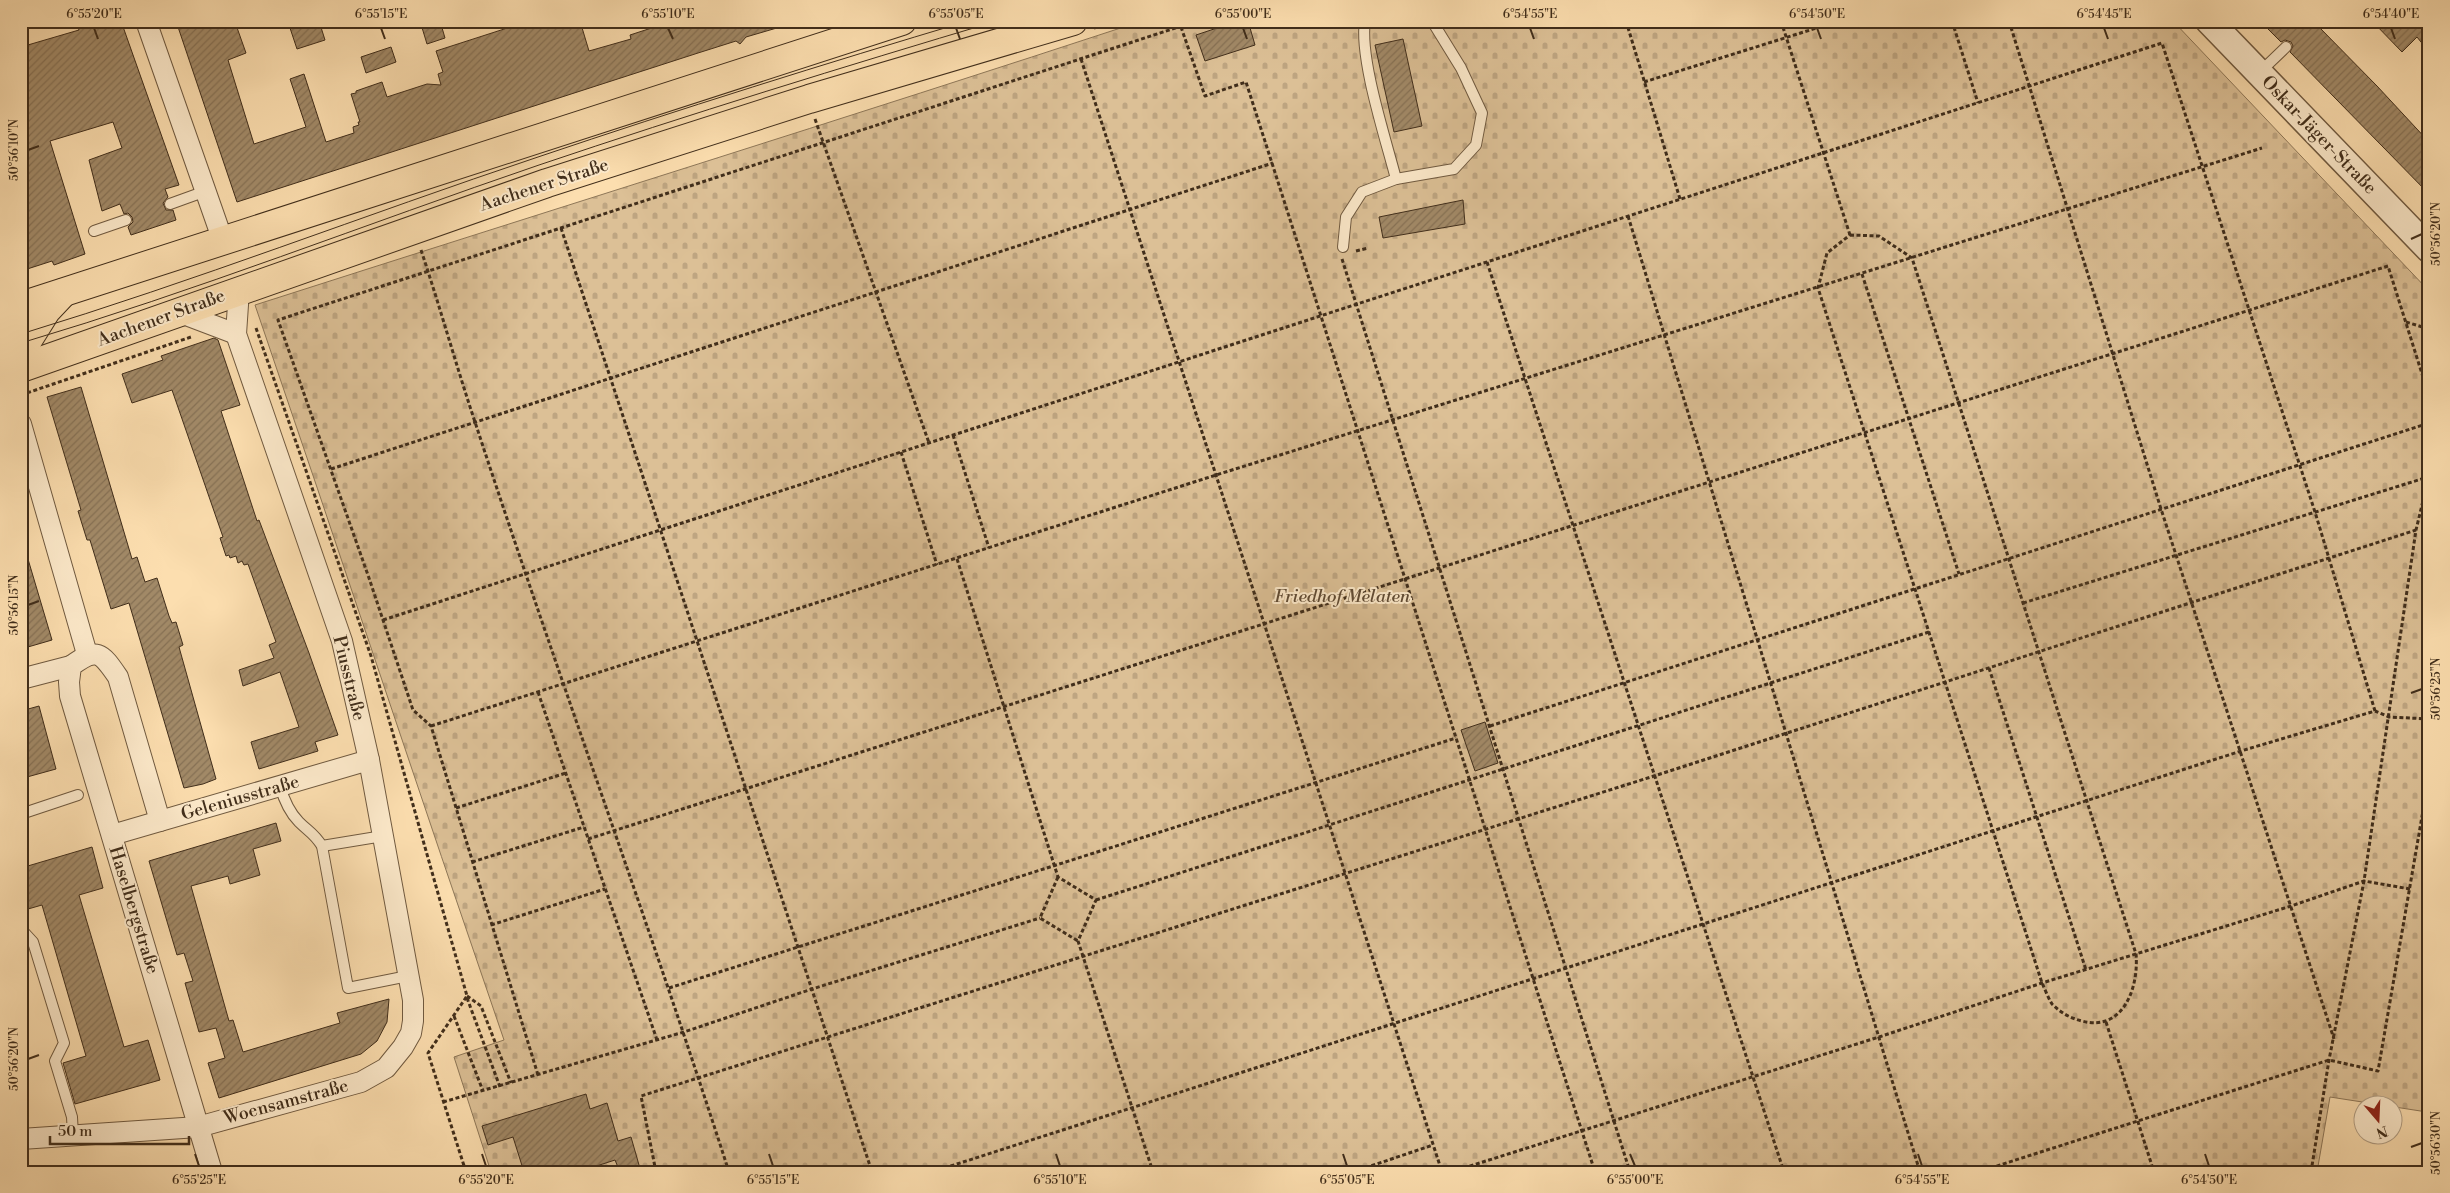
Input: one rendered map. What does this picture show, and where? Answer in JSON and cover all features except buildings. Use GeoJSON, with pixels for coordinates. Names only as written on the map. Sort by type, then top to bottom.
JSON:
{"type":"FeatureCollection","features":[{"type":"Feature","properties":{"kind":"main road"},"geometry":{"type":"LineString","coordinates":[[21,306],[223,241],[866,27],[902,21]]}},
{"type":"Feature","properties":{"kind":"main road","name":"Aachener Straße"},"geometry":{"type":"LineString","coordinates":[[21,368],[547,183],[809,99],[1073,21]]}},
{"type":"Feature","properties":{"kind":"main road"},"geometry":{"type":"LineString","coordinates":[[21,351],[46,311],[64,292]]}},
{"type":"Feature","properties":{"kind":"street"},"geometry":{"type":"LineString","coordinates":[[146,21],[223,241]]}},
{"type":"Feature","properties":{"kind":"street","name":"Oskar-Jäger-Straße"},"geometry":{"type":"LineString","coordinates":[[2209,21],[2429,249]]}},
{"type":"Feature","properties":{"kind":"street","name":"Piusstraße"},"geometry":{"type":"LineString","coordinates":[[239,290],[236,334],[342,641],[369,760],[408,976],[413,1010],[411,1033]]}},
{"type":"Feature","properties":{"kind":"street"},"geometry":{"type":"LineString","coordinates":[[178,312],[236,334]]}},
{"type":"Feature","properties":{"kind":"street"},"geometry":{"type":"LineString","coordinates":[[21,424],[26,462],[87,654]]}},
{"type":"Feature","properties":{"kind":"street"},"geometry":{"type":"LineString","coordinates":[[21,679],[71,666],[87,654],[96,654],[107,660],[118,677],[160,821]]}},
{"type":"Feature","properties":{"kind":"street","name":"Haselbergstraße"},"geometry":{"type":"LineString","coordinates":[[71,666],[68,682],[70,696],[212,1172]]}},
{"type":"Feature","properties":{"kind":"street","name":"Geleniusstraße"},"geometry":{"type":"LineString","coordinates":[[112,835],[369,760]]}},
{"type":"Feature","properties":{"kind":"street","name":"Woensamstraße"},"geometry":{"type":"LineString","coordinates":[[29,1138],[198,1127],[361,1082],[392,1062],[411,1033]]}},
{"type":"Feature","properties":{"kind":"lane"},"geometry":{"type":"LineString","coordinates":[[1365,21],[1363,35],[1376,101],[1396,179]]}},
{"type":"Feature","properties":{"kind":"lane"},"geometry":{"type":"LineString","coordinates":[[1343,247],[1346,217],[1362,192],[1396,179],[1454,169],[1476,145],[1482,113],[1461,68],[1432,21]]}},
{"type":"Feature","properties":{"kind":"lane"},"geometry":{"type":"LineString","coordinates":[[2259,73],[2286,47]]}},
{"type":"Feature","properties":{"kind":"lane"},"geometry":{"type":"LineString","coordinates":[[170,204],[206,191]]}},
{"type":"Feature","properties":{"kind":"lane"},"geometry":{"type":"LineString","coordinates":[[94,231],[126,220]]}},
{"type":"Feature","properties":{"kind":"lane"},"geometry":{"type":"LineString","coordinates":[[280,786],[285,803],[299,822],[315,833],[322,846],[348,988],[408,976]]}},
{"type":"Feature","properties":{"kind":"lane"},"geometry":{"type":"LineString","coordinates":[[21,814],[78,795]]}},
{"type":"Feature","properties":{"kind":"lane"},"geometry":{"type":"LineString","coordinates":[[322,846],[383,836]]}},
{"type":"Feature","properties":{"kind":"lane"},"geometry":{"type":"LineString","coordinates":[[21,929],[33,942],[64,1043],[55,1062],[72,1118],[74,1135]]}},
{"type":"Feature","properties":{"kind":"path"},"geometry":{"type":"LineString","coordinates":[[538,1075],[431,726],[413,710],[278,320],[1197,21]]}},
{"type":"Feature","properties":{"kind":"path"},"geometry":{"type":"LineString","coordinates":[[1626,21],[1680,199]]}},
{"type":"Feature","properties":{"kind":"path"},"geometry":{"type":"LineString","coordinates":[[1781,21],[1850,236]]}},
{"type":"Feature","properties":{"kind":"path"},"geometry":{"type":"LineString","coordinates":[[1644,82],[1839,21]]}},
{"type":"Feature","properties":{"kind":"path"},"geometry":{"type":"LineString","coordinates":[[1952,21],[1978,103]]}},
{"type":"Feature","properties":{"kind":"path"},"geometry":{"type":"LineString","coordinates":[[2009,21],[2161,509],[2334,1039]]}},
{"type":"Feature","properties":{"kind":"path"},"geometry":{"type":"LineString","coordinates":[[1181,27],[1205,96],[1246,82],[1595,1172]]}},
{"type":"Feature","properties":{"kind":"path"},"geometry":{"type":"LineString","coordinates":[[383,620],[2162,43],[2300,464],[2375,711]]}},
{"type":"Feature","properties":{"kind":"path"},"geometry":{"type":"LineString","coordinates":[[1081,59],[1442,1172]]}},
{"type":"Feature","properties":{"kind":"path"},"geometry":{"type":"LineString","coordinates":[[809,99],[929,443]]}},
{"type":"Feature","properties":{"kind":"path"},"geometry":{"type":"LineString","coordinates":[[431,726],[1216,475],[1525,380],[2262,148]]}},
{"type":"Feature","properties":{"kind":"path"},"geometry":{"type":"LineString","coordinates":[[331,470],[1273,163]]}},
{"type":"Feature","properties":{"kind":"path"},"geometry":{"type":"LineString","coordinates":[[1628,216],[1920,1172]]}},
{"type":"Feature","properties":{"kind":"path"},"geometry":{"type":"LineString","coordinates":[[561,228],[872,1172]]}},
{"type":"Feature","properties":{"kind":"path"},"geometry":{"type":"LineString","coordinates":[[1850,236],[1879,236],[1912,258],[2136,954],[2138,970],[2134,990],[2122,1012],[2106,1022],[2089,1023],[2069,1018],[2051,1003],[2042,983],[1818,288],[1827,253],[1850,236]]}},
{"type":"Feature","properties":{"kind":"path"},"geometry":{"type":"LineString","coordinates":[[1343,247],[1341,256],[1630,1172]]}},
{"type":"Feature","properties":{"kind":"path"},"geometry":{"type":"LineString","coordinates":[[1487,262],[1784,1172]]}},
{"type":"Feature","properties":{"kind":"path"},"geometry":{"type":"LineString","coordinates":[[588,840],[2388,266],[2429,396]]}},
{"type":"Feature","properties":{"kind":"path"},"geometry":{"type":"LineString","coordinates":[[428,271],[475,422],[684,1032],[728,1172]]}},
{"type":"Feature","properties":{"kind":"path"},"geometry":{"type":"LineString","coordinates":[[1862,274],[1959,574]]}},
{"type":"Feature","properties":{"kind":"path"},"geometry":{"type":"LineString","coordinates":[[2406,322],[2429,329]]}},
{"type":"Feature","properties":{"kind":"path"},"geometry":{"type":"LineString","coordinates":[[2423,376],[2429,378]]}},
{"type":"Feature","properties":{"kind":"path"},"geometry":{"type":"LineString","coordinates":[[1490,726],[2429,423]]}},
{"type":"Feature","properties":{"kind":"path"},"geometry":{"type":"LineString","coordinates":[[953,435],[989,548]]}},
{"type":"Feature","properties":{"kind":"path"},"geometry":{"type":"LineString","coordinates":[[902,452],[937,564]]}},
{"type":"Feature","properties":{"kind":"path"},"geometry":{"type":"LineString","coordinates":[[2023,603],[2429,476]]}},
{"type":"Feature","properties":{"kind":"path"},"geometry":{"type":"LineString","coordinates":[[2311,1172],[2329,1060],[2364,881],[2416,530],[2429,476]]}},
{"type":"Feature","properties":{"kind":"path"},"geometry":{"type":"LineString","coordinates":[[656,1172],[641,1096],[699,1080],[1654,776],[2416,530]]}},
{"type":"Feature","properties":{"kind":"path"},"geometry":{"type":"LineString","coordinates":[[957,559],[1058,877],[1096,900]]}},
{"type":"Feature","properties":{"kind":"path"},"geometry":{"type":"LineString","coordinates":[[1153,1172],[1078,941],[1096,900],[1929,632]]}},
{"type":"Feature","properties":{"kind":"path"},"geometry":{"type":"LineString","coordinates":[[1989,668],[2086,970]]}},
{"type":"Feature","properties":{"kind":"path"},"geometry":{"type":"LineString","coordinates":[[538,692],[657,1040]]}},
{"type":"Feature","properties":{"kind":"path"},"geometry":{"type":"LineString","coordinates":[[932,1172],[2241,751],[2375,711],[2389,717],[2429,719]]}},
{"type":"Feature","properties":{"kind":"path"},"geometry":{"type":"LineString","coordinates":[[669,988],[1456,738]]}},
{"type":"Feature","properties":{"kind":"path"},"geometry":{"type":"LineString","coordinates":[[456,808],[566,773]]}},
{"type":"Feature","properties":{"kind":"path"},"geometry":{"type":"LineString","coordinates":[[1978,1172],[2329,1060],[2378,1071],[2429,776]]}},
{"type":"Feature","properties":{"kind":"path"},"geometry":{"type":"LineString","coordinates":[[472,862],[584,827]]}},
{"type":"Feature","properties":{"kind":"path"},"geometry":{"type":"LineString","coordinates":[[1040,918],[1058,877]]}},
{"type":"Feature","properties":{"kind":"path"},"geometry":{"type":"LineString","coordinates":[[1451,1172],[1879,1037],[2042,983],[2291,906],[2364,881],[2410,888]]}},
{"type":"Feature","properties":{"kind":"path"},"geometry":{"type":"LineString","coordinates":[[491,925],[605,889]]}},
{"type":"Feature","properties":{"kind":"path"},"geometry":{"type":"LineString","coordinates":[[443,1102],[684,1032],[812,989],[1040,918],[1078,941]]}},
{"type":"Feature","properties":{"kind":"path"},"geometry":{"type":"LineString","coordinates":[[500,1087],[467,996],[480,1006],[511,1083]]}},
{"type":"Feature","properties":{"kind":"path"},"geometry":{"type":"LineString","coordinates":[[454,1016],[483,1091]]}},
{"type":"Feature","properties":{"kind":"path"},"geometry":{"type":"LineString","coordinates":[[2106,1022],[2154,1172]]}},
{"type":"Feature","properties":{"kind":"path"},"geometry":{"type":"LineString","coordinates":[[428,1053],[466,1172]]}},
{"type":"Feature","properties":{"kind":"path"},"geometry":{"type":"LineString","coordinates":[[1353,1172],[1434,1145]]}},
{"type":"Feature","properties":{"kind":"green space","name":"Friedhof Melaten"},"geometry":{"type":"Polygon","coordinates":[[[1142,21],[2173,21],[2429,291],[2427,1112],[2402,1108],[2402,1096],[2352,1096],[2352,1100],[2330,1097],[2317,1172],[491,1172],[454,1057],[504,1040],[255,305],[1142,21]]]}},
{"type":"Feature","properties":{"kind":"tram line"},"geometry":{"type":"LineString","coordinates":[[21,334],[151,292],[591,139],[752,87],[968,21]]}},
{"type":"Feature","properties":{"kind":"tram line"},"geometry":{"type":"LineString","coordinates":[[21,343],[151,302],[474,187],[596,146],[767,91],[997,21]]}}]}
